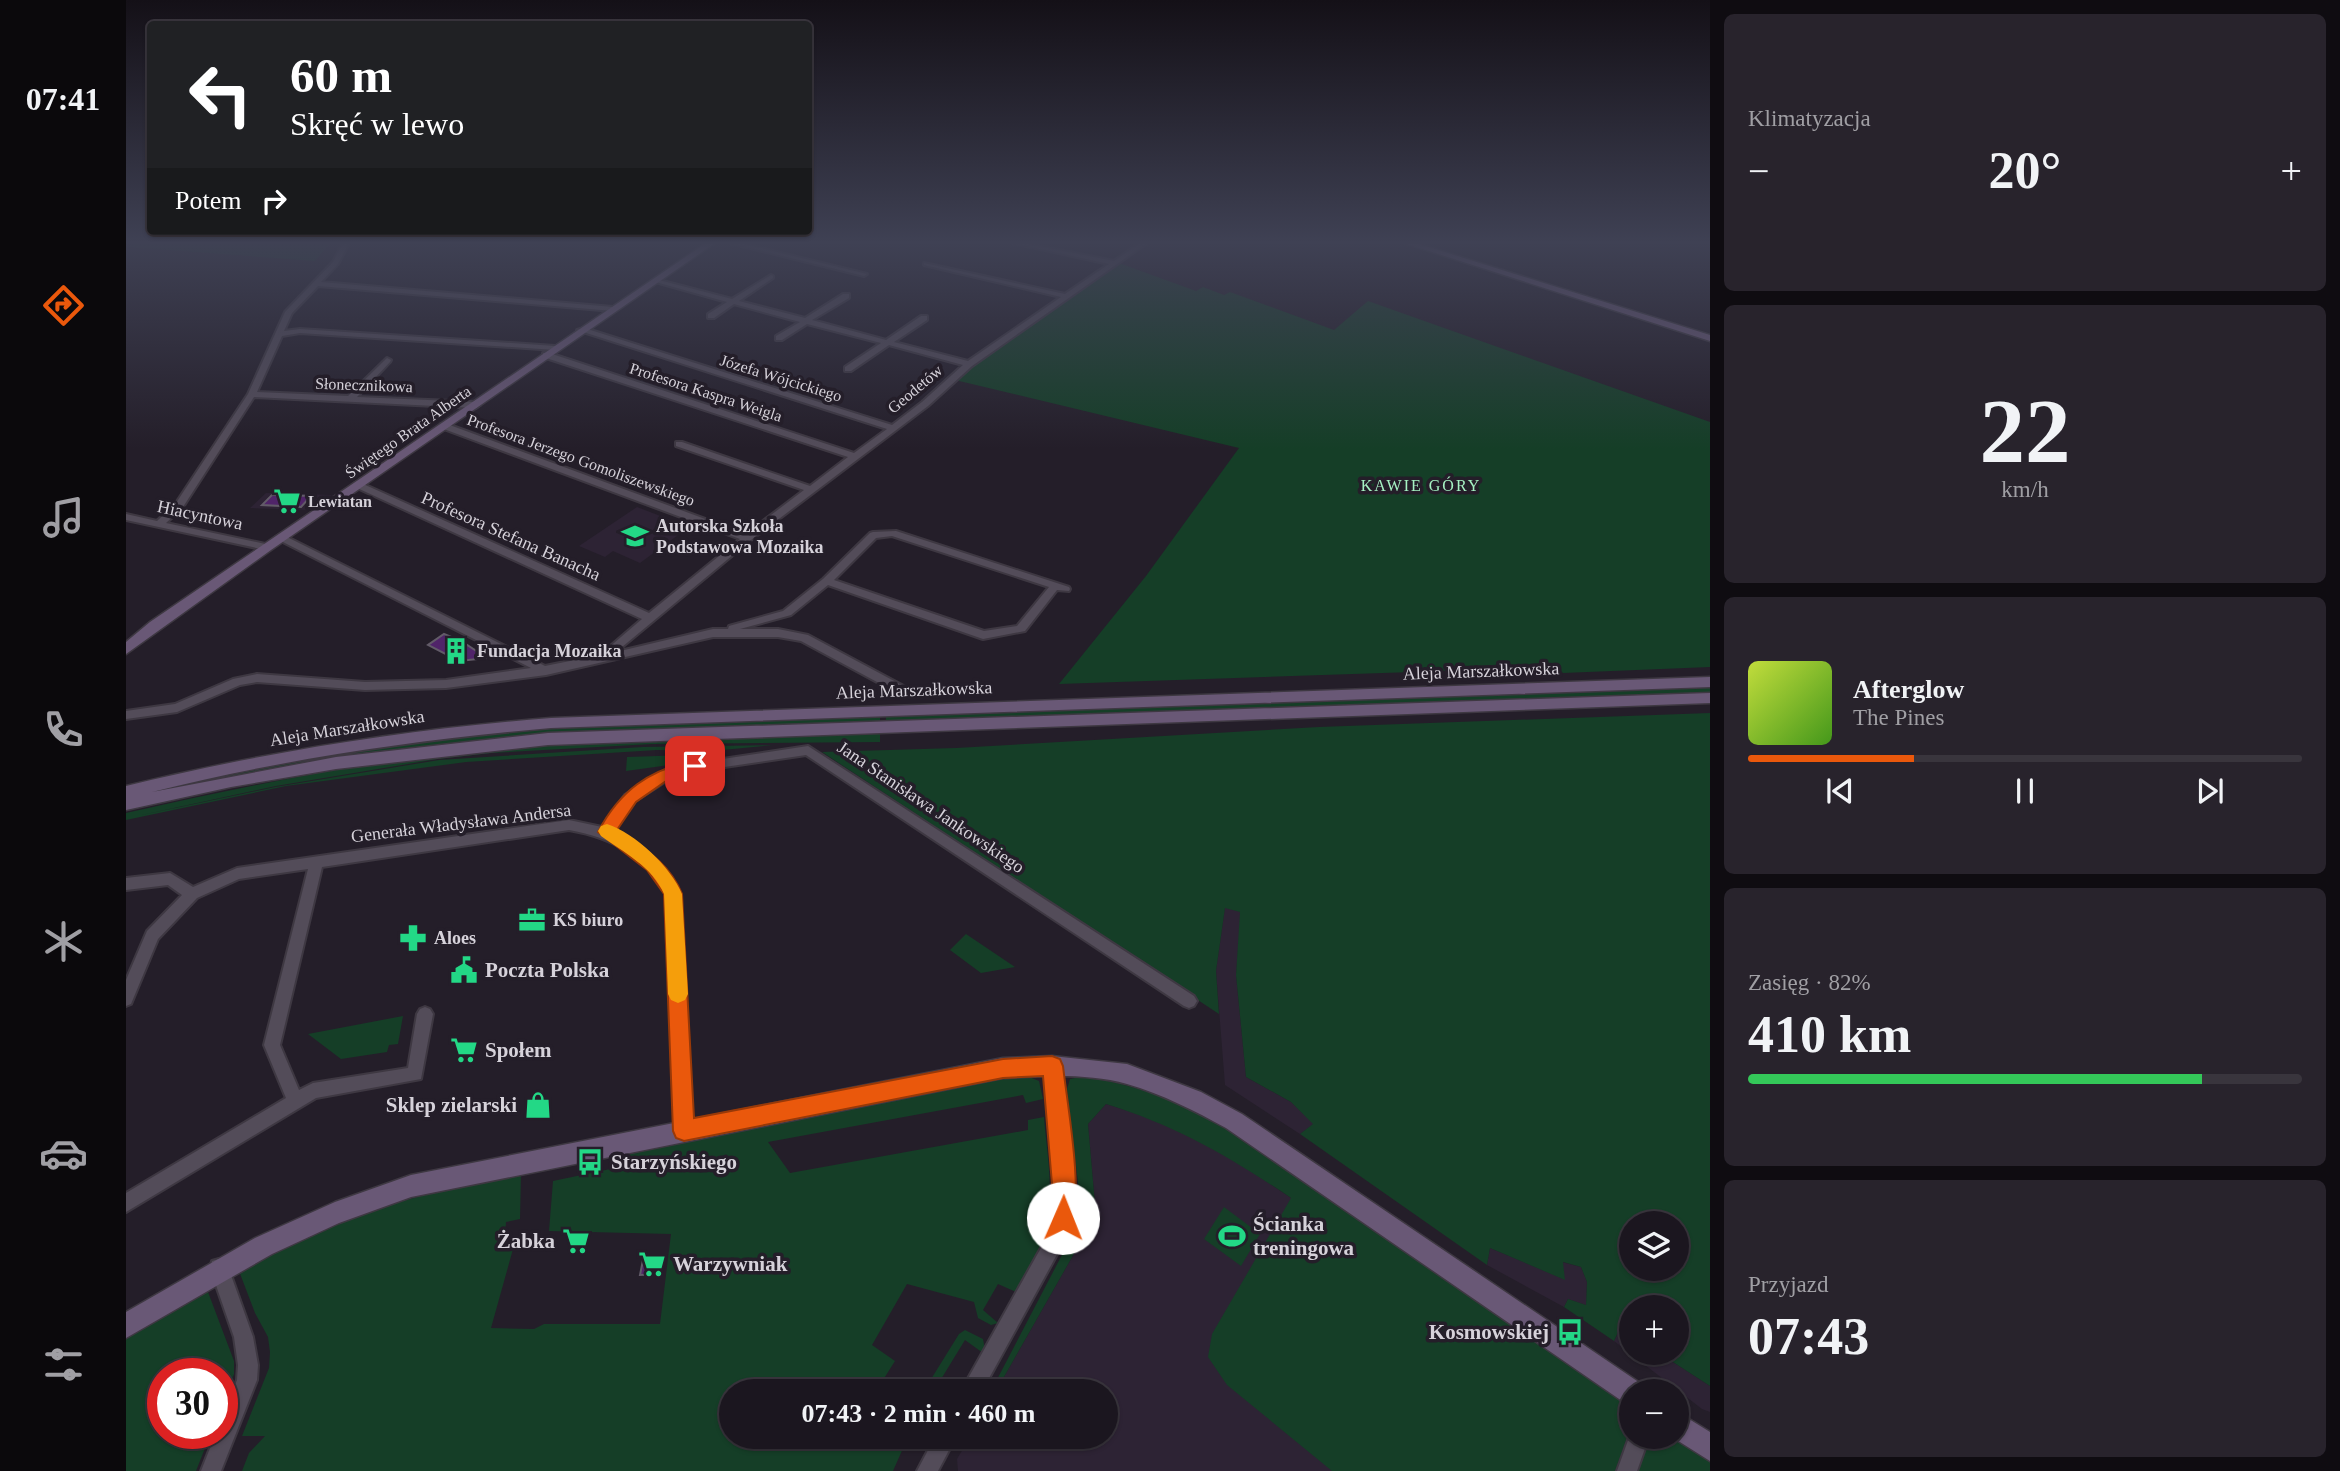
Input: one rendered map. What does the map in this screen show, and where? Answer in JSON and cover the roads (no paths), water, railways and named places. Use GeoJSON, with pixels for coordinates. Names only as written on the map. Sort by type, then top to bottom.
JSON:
{"type":"FeatureCollection","features":[{"type":"Feature","properties":{"kind":"main road","name":"Świętego Brata Alberta"},"geometry":{"type":"LineString","coordinates":[[126,649],[155,625],[266,547],[609,312]]}},
{"type":"Feature","properties":{"kind":"main road"},"geometry":{"type":"LineString","coordinates":[[1626,312],[1710,338]]}},
{"type":"Feature","properties":{"kind":"main road","name":"Aleja Marszałkowska"},"geometry":{"type":"LineString","coordinates":[[126,792],[194,774],[437,733],[551,723],[1710,682]]}},
{"type":"Feature","properties":{"kind":"main road","name":"Aleja Marszałkowska"},"geometry":{"type":"LineString","coordinates":[[126,804],[353,760],[548,740],[1710,698]]}},
{"type":"Feature","properties":{"kind":"main road"},"geometry":{"type":"LineString","coordinates":[[126,782],[176,770],[194,774]]}},
{"type":"Feature","properties":{"kind":"main road"},"geometry":{"type":"LineString","coordinates":[[126,1326],[219,1268],[306,1223],[398,1190],[1003,1068],[1052,1066],[1127,1074],[1213,1109],[1619,1384]]}},
{"type":"Feature","properties":{"kind":"main road"},"geometry":{"type":"LineString","coordinates":[[1689,1433],[1710,1448]]}},
{"type":"Feature","properties":{"kind":"street"},"geometry":{"type":"LineString","coordinates":[[159,524],[180,505],[252,394],[289,312]]}},
{"type":"Feature","properties":{"kind":"street"},"geometry":{"type":"LineString","coordinates":[[712,316],[719,312]]}},
{"type":"Feature","properties":{"kind":"street"},"geometry":{"type":"LineString","coordinates":[[775,312],[969,364]]}},
{"type":"Feature","properties":{"kind":"street"},"geometry":{"type":"LineString","coordinates":[[779,338],[823,312]]}},
{"type":"Feature","properties":{"kind":"street","name":"Geodetów"},"geometry":{"type":"LineString","coordinates":[[601,659],[747,538],[894,428],[969,364],[1042,312]]}},
{"type":"Feature","properties":{"kind":"street"},"geometry":{"type":"LineString","coordinates":[[848,369],[924,318]]}},
{"type":"Feature","properties":{"kind":"street","name":"Józefa Wójcickiego"},"geometry":{"type":"LineString","coordinates":[[581,330],[894,428]]}},
{"type":"Feature","properties":{"kind":"street","name":"Profesora Kaspra Weigla"},"geometry":{"type":"LineString","coordinates":[[280,334],[300,331],[551,352],[856,457]]}},
{"type":"Feature","properties":{"kind":"street"},"geometry":{"type":"LineString","coordinates":[[351,398],[387,360]]}},
{"type":"Feature","properties":{"kind":"street","name":"Słonecznikowa"},"geometry":{"type":"LineString","coordinates":[[252,394],[476,405]]}},
{"type":"Feature","properties":{"kind":"street","name":"Profesora Jerzego Gomoliszewskiego"},"geometry":{"type":"LineString","coordinates":[[444,426],[747,538]]}},
{"type":"Feature","properties":{"kind":"street"},"geometry":{"type":"LineString","coordinates":[[680,444],[812,490]]}},
{"type":"Feature","properties":{"kind":"street","name":"Profesora Stefana Banacha"},"geometry":{"type":"LineString","coordinates":[[358,485],[650,618]]}},
{"type":"Feature","properties":{"kind":"street","name":"Hiacyntowa"},"geometry":{"type":"LineString","coordinates":[[126,517],[266,547]]}},
{"type":"Feature","properties":{"kind":"street"},"geometry":{"type":"LineString","coordinates":[[126,715],[177,708],[237,682],[257,678],[365,686],[420,686],[546,671],[713,633],[788,613],[827,581],[873,535],[893,533],[1060,588],[1021,629],[983,635],[827,581]]}},
{"type":"Feature","properties":{"kind":"street"},"geometry":{"type":"LineString","coordinates":[[281,537],[546,671]]}},
{"type":"Feature","properties":{"kind":"street"},"geometry":{"type":"LineString","coordinates":[[788,613],[791,626],[804,638],[907,693]]}},
{"type":"Feature","properties":{"kind":"street"},"geometry":{"type":"LineString","coordinates":[[713,633],[765,633],[804,638]]}},
{"type":"Feature","properties":{"kind":"street","name":"Jana Stanisława Jankowskiego"},"geometry":{"type":"LineString","coordinates":[[606,832],[630,797],[674,770],[808,750],[1189,1001]]}},
{"type":"Feature","properties":{"kind":"street","name":"Generała Władysława Andersa"},"geometry":{"type":"LineString","coordinates":[[192,894],[237,874],[317,861],[569,825],[606,832],[654,865],[668,881],[673,894],[684,1131]]}},
{"type":"Feature","properties":{"kind":"street"},"geometry":{"type":"LineString","coordinates":[[295,1100],[272,1045],[317,861]]}},
{"type":"Feature","properties":{"kind":"street"},"geometry":{"type":"LineString","coordinates":[[126,884],[170,879],[192,894],[152,935],[126,999]]}},
{"type":"Feature","properties":{"kind":"street"},"geometry":{"type":"LineString","coordinates":[[126,1203],[313,1091],[415,1074],[425,1014]]}},
{"type":"Feature","properties":{"kind":"street"},"geometry":{"type":"LineString","coordinates":[[978,1379],[1054,1243],[1063,1218],[1064,1184],[1052,1066]]}},
{"type":"Feature","properties":{"kind":"street"},"geometry":{"type":"LineString","coordinates":[[211,1471],[247,1380],[249,1364],[249,1349],[219,1268]]}},
{"type":"Feature","properties":{"kind":"street"},"geometry":{"type":"LineString","coordinates":[[927,1471],[939,1449]]}},
{"type":"Feature","properties":{"kind":"street"},"geometry":{"type":"LineString","coordinates":[[1627,1471],[1635,1449]]}},
{"type":"Feature","properties":{"kind":"place","name":"Lewiatan"},"geometry":{"type":"Point","coordinates":[287,501]}},
{"type":"Feature","properties":{"kind":"place","name":"Autorska Szkoła Podstawowa Mozaika"},"geometry":{"type":"Point","coordinates":[635,536]}},
{"type":"Feature","properties":{"kind":"place","name":"Fundacja Mozaika"},"geometry":{"type":"Point","coordinates":[456,651]}},
{"type":"Feature","properties":{"kind":"place","name":"KS biuro"},"geometry":{"type":"Point","coordinates":[532,920]}},
{"type":"Feature","properties":{"kind":"place","name":"Aloes"},"geometry":{"type":"Point","coordinates":[413,938]}},
{"type":"Feature","properties":{"kind":"place","name":"Poczta Polska"},"geometry":{"type":"Point","coordinates":[464,970]}},
{"type":"Feature","properties":{"kind":"place","name":"Społem"},"geometry":{"type":"Point","coordinates":[464,1050]}},
{"type":"Feature","properties":{"kind":"place","name":"Sklep zielarski"},"geometry":{"type":"Point","coordinates":[538,1105]}},
{"type":"Feature","properties":{"kind":"place","name":"Starzyńskiego"},"geometry":{"type":"Point","coordinates":[590,1162]}},
{"type":"Feature","properties":{"kind":"place","name":"Ścianka treningowa"},"geometry":{"type":"Point","coordinates":[1232,1236]}},
{"type":"Feature","properties":{"kind":"place","name":"Żabka"},"geometry":{"type":"Point","coordinates":[576,1241]}},
{"type":"Feature","properties":{"kind":"place","name":"Warzywniak"},"geometry":{"type":"Point","coordinates":[652,1264]}},
{"type":"Feature","properties":{"kind":"place","name":"Kosmowskiej"},"geometry":{"type":"Point","coordinates":[1570,1332]}},
{"type":"Feature","properties":{"kind":"district","name":"KAWIE GÓRY"},"geometry":{"type":"Point","coordinates":[1421,485]}}]}
